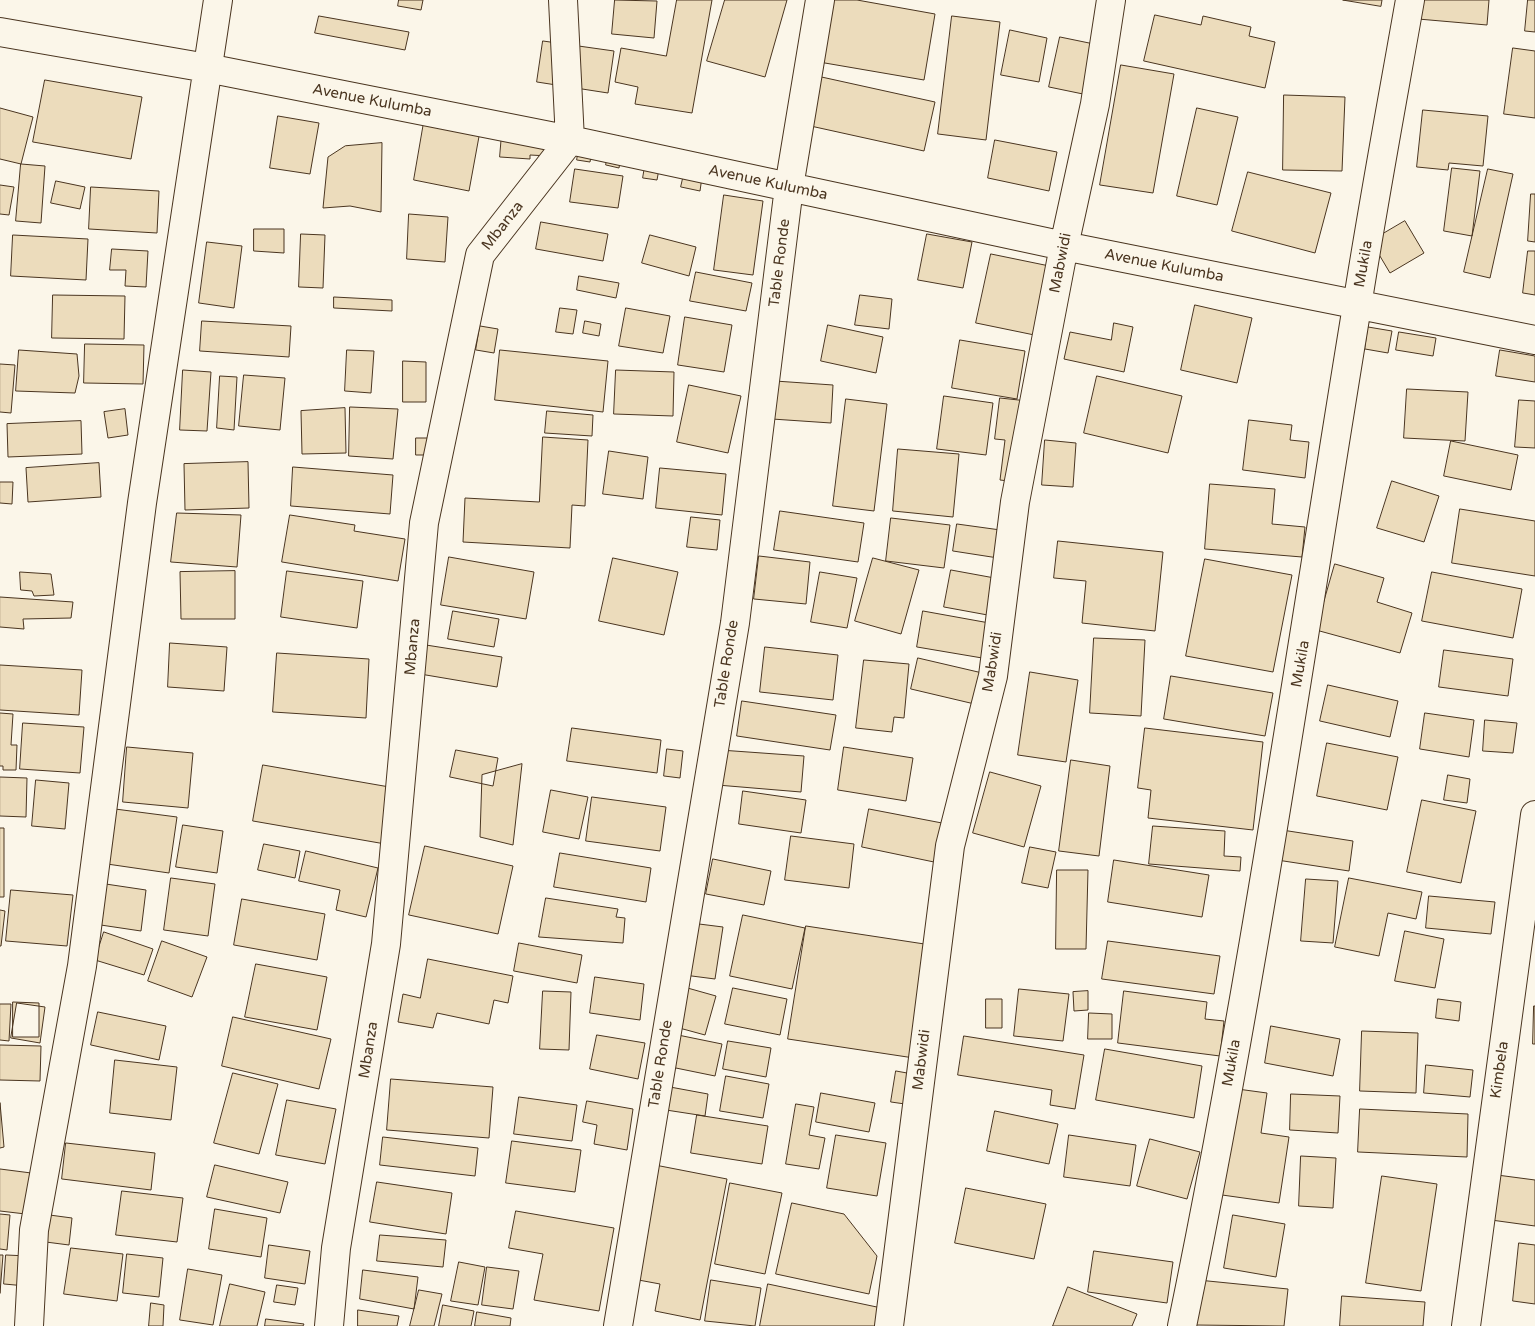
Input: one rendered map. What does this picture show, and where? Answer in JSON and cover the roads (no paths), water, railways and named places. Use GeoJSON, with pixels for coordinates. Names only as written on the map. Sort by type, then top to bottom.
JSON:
{"type":"FeatureCollection","features":[{"type":"Feature","properties":{"kind":"street"},"geometry":{"type":"LineString","coordinates":[[29,1326],[34,1230],[82,966],[142,503],[218,0]]}},
{"type":"Feature","properties":{"kind":"street"},"geometry":{"type":"LineString","coordinates":[[563,0],[570,140]]}},
{"type":"Feature","properties":{"kind":"street","name":"Table Ronde"},"geometry":{"type":"LineString","coordinates":[[618,1326],[734,623],[789,187],[820,0]]}},
{"type":"Feature","properties":{"kind":"street","name":"Mabwidi"},"geometry":{"type":"LineString","coordinates":[[889,1326],[950,846],[993,676],[1015,502],[1064,246],[1094,104],[1111,0]]}},
{"type":"Feature","properties":{"kind":"street","name":"Mukila"},"geometry":{"type":"LineString","coordinates":[[1182,1326],[1210,1193],[1304,645],[1357,305],[1410,0]]}},
{"type":"Feature","properties":{"kind":"street","name":"Avenue Kulumba"},"geometry":{"type":"LineString","coordinates":[[0,32],[207,68],[570,140],[1064,246],[1535,340]]}},
{"type":"Feature","properties":{"kind":"street","name":"Mbanza"},"geometry":{"type":"LineString","coordinates":[[329,1326],[336,1248],[386,944],[424,523],[480,255],[570,140]]}},
{"type":"Feature","properties":{"kind":"street","name":"Kimbela"},"geometry":{"type":"LineString","coordinates":[[1466,1326],[1535,815]]}}]}
